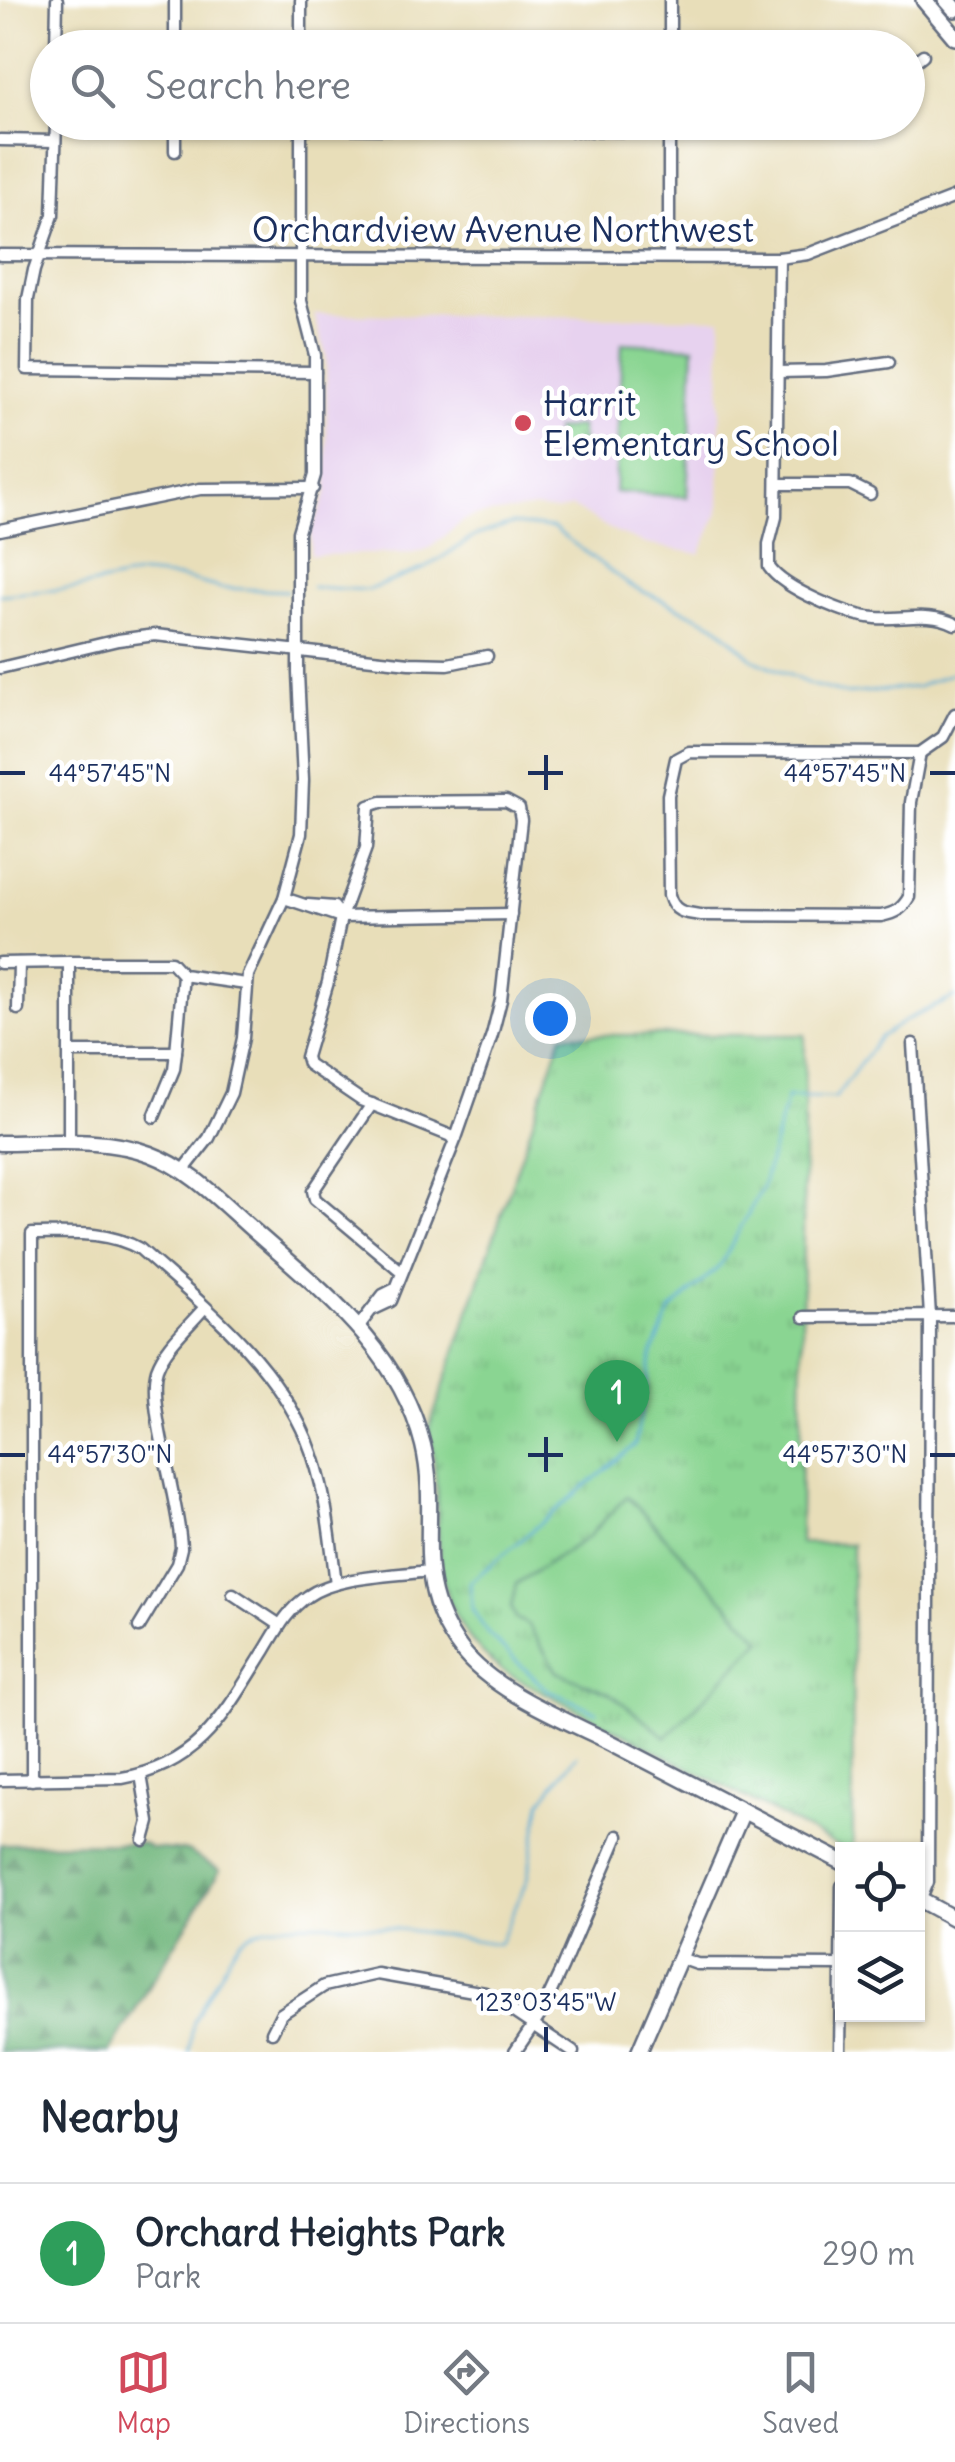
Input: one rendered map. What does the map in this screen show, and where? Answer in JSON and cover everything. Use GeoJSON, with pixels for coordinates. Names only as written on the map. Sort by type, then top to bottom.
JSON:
{"type":"FeatureCollection","features":[{"type":"Feature","properties":{"kind":"main road"},"geometry":{"type":"LineString","coordinates":[[924,0],[955,37]]}},
{"type":"Feature","properties":{"kind":"main road"},"geometry":{"type":"LineString","coordinates":[[947,0],[955,9]]}},
{"type":"Feature","properties":{"kind":"main road"},"geometry":{"type":"LineString","coordinates":[[0,1143],[135,1149],[183,1171],[359,1326],[390,1368],[423,1446],[428,1492],[428,1571],[442,1618],[462,1652],[485,1673],[557,1715],[835,1858]]}},
{"type":"Feature","properties":{"kind":"main road"},"geometry":{"type":"LineString","coordinates":[[639,2052],[743,1811]]}},
{"type":"Feature","properties":{"kind":"main road"},"geometry":{"type":"LineString","coordinates":[[925,1903],[955,1919]]}},
{"type":"Feature","properties":{"kind":"street"},"geometry":{"type":"LineString","coordinates":[[56,0],[56,30]]}},
{"type":"Feature","properties":{"kind":"street"},"geometry":{"type":"LineString","coordinates":[[175,0],[175,30]]}},
{"type":"Feature","properties":{"kind":"street"},"geometry":{"type":"LineString","coordinates":[[301,0],[301,30]]}},
{"type":"Feature","properties":{"kind":"street"},"geometry":{"type":"LineString","coordinates":[[670,0],[670,30]]}},
{"type":"Feature","properties":{"kind":"street"},"geometry":{"type":"LineString","coordinates":[[0,140],[56,141],[54,215],[28,299],[27,368],[315,372]]}},
{"type":"Feature","properties":{"kind":"street"},"geometry":{"type":"LineString","coordinates":[[175,140],[175,151]]}},
{"type":"Feature","properties":{"kind":"street"},"geometry":{"type":"LineString","coordinates":[[183,1171],[209,1138],[236,1080],[245,1025],[246,984],[284,898],[298,852],[303,802],[298,532],[314,488],[315,372],[315,355],[301,302],[301,140]]}},
{"type":"Feature","properties":{"kind":"street"},"geometry":{"type":"LineString","coordinates":[[668,257],[670,140]]}},
{"type":"Feature","properties":{"kind":"street","name":"Orchardview Avenue Northwest"},"geometry":{"type":"LineString","coordinates":[[0,255],[779,258],[808,254],[955,197]]}},
{"type":"Feature","properties":{"kind":"street"},"geometry":{"type":"LineString","coordinates":[[779,258],[776,518],[767,557],[772,573],[861,616],[932,616],[955,624]]}},
{"type":"Feature","properties":{"kind":"street"},"geometry":{"type":"LineString","coordinates":[[778,372],[844,370],[889,362]]}},
{"type":"Feature","properties":{"kind":"street"},"geometry":{"type":"LineString","coordinates":[[777,484],[850,484],[870,494]]}},
{"type":"Feature","properties":{"kind":"street"},"geometry":{"type":"LineString","coordinates":[[0,530],[200,489],[314,488]]}},
{"type":"Feature","properties":{"kind":"street"},"geometry":{"type":"LineString","coordinates":[[0,668],[118,640],[156,636],[409,664],[470,662],[488,656]]}},
{"type":"Feature","properties":{"kind":"street"},"geometry":{"type":"LineString","coordinates":[[920,752],[911,802],[910,896],[895,913],[701,915],[679,912],[672,904],[668,795],[676,759],[689,752],[920,752],[944,737],[955,714]]}},
{"type":"Feature","properties":{"kind":"street"},"geometry":{"type":"LineString","coordinates":[[359,1326],[383,1294],[396,1288],[456,1138],[497,1017],[507,965],[521,820],[521,812],[506,801],[381,802],[369,806],[366,848],[341,917],[328,982],[306,1057],[308,1064],[338,1086],[456,1138]]}},
{"type":"Feature","properties":{"kind":"street"},"geometry":{"type":"LineString","coordinates":[[284,898],[341,917],[510,914]]}},
{"type":"Feature","properties":{"kind":"street"},"geometry":{"type":"LineString","coordinates":[[18,1009],[19,962]]}},
{"type":"Feature","properties":{"kind":"street"},"geometry":{"type":"LineString","coordinates":[[69,962],[69,1144]]}},
{"type":"Feature","properties":{"kind":"street"},"geometry":{"type":"LineString","coordinates":[[0,963],[170,962],[184,976],[246,984]]}},
{"type":"Feature","properties":{"kind":"street"},"geometry":{"type":"LineString","coordinates":[[154,1117],[174,1069],[184,976]]}},
{"type":"Feature","properties":{"kind":"street"},"geometry":{"type":"LineString","coordinates":[[912,1044],[930,1316],[925,1888]]}},
{"type":"Feature","properties":{"kind":"street"},"geometry":{"type":"LineString","coordinates":[[69,1052],[176,1052]]}},
{"type":"Feature","properties":{"kind":"street"},"geometry":{"type":"LineString","coordinates":[[372,1104],[312,1191],[315,1199],[401,1271]]}},
{"type":"Feature","properties":{"kind":"street"},"geometry":{"type":"LineString","coordinates":[[32,1780],[32,1234],[103,1234],[121,1238],[140,1249],[242,1340],[302,1429],[325,1502],[336,1584]]}},
{"type":"Feature","properties":{"kind":"street"},"geometry":{"type":"LineString","coordinates":[[139,1627],[177,1564],[181,1548],[156,1396],[157,1370],[163,1356],[205,1307]]}},
{"type":"Feature","properties":{"kind":"street"},"geometry":{"type":"LineString","coordinates":[[804,1316],[955,1316]]}},
{"type":"Feature","properties":{"kind":"street"},"geometry":{"type":"LineString","coordinates":[[0,1780],[104,1780],[141,1775],[173,1762],[208,1736],[280,1624],[308,1595],[336,1584],[428,1571]]}},
{"type":"Feature","properties":{"kind":"street"},"geometry":{"type":"LineString","coordinates":[[233,1594],[280,1624]]}},
{"type":"Feature","properties":{"kind":"street"},"geometry":{"type":"LineString","coordinates":[[141,1775],[149,1822],[144,1840]]}},
{"type":"Feature","properties":{"kind":"street"},"geometry":{"type":"LineString","coordinates":[[516,2052],[540,2015],[618,1836]]}},
{"type":"Feature","properties":{"kind":"street"},"geometry":{"type":"LineString","coordinates":[[680,1958],[697,1964],[835,1965]]}},
{"type":"Feature","properties":{"kind":"street"},"geometry":{"type":"LineString","coordinates":[[272,2032],[281,2014],[324,1986],[377,1974],[485,1993],[573,2052]]}},
{"type":"Feature","properties":{"kind":"street"},"geometry":{"type":"LineString","coordinates":[[840,2022],[840,2052]]}},
{"type":"Feature","properties":{"kind":"shaded area","name":"Harrit Elementary School"},"geometry":{"type":"Polygon","coordinates":[[[314,314],[721,318],[719,511],[700,554],[646,544],[617,533],[572,507],[474,516],[430,548],[414,553],[310,555],[311,532],[327,492],[326,355],[314,314]]]}},
{"type":"Feature","properties":{"kind":"green space"},"geometry":{"type":"Polygon","coordinates":[[[622,343],[694,347],[687,497],[615,492],[622,343]]]}},
{"type":"Feature","properties":{"kind":"green space"},"geometry":{"type":"Polygon","coordinates":[[[580,426],[585,457],[561,461],[555,430],[580,426]]]}},
{"type":"Feature","properties":{"kind":"green space"},"geometry":{"type":"Polygon","coordinates":[[[562,1035],[805,1035],[800,1543],[852,1544],[853,1842],[835,1844],[501,1670],[474,1643],[456,1616],[445,1588],[429,1429],[562,1035]]]}},
{"type":"Feature","properties":{"kind":"green space"},"geometry":{"type":"Polygon","coordinates":[[[627,1496],[761,1640],[666,1737],[610,1693],[557,1672],[528,1625],[516,1618],[511,1607],[516,1584],[588,1537],[627,1496]]]}},
{"type":"Feature","properties":{"kind":"green space"},"geometry":{"type":"Polygon","coordinates":[[[143,1843],[151,1848],[187,1851],[220,1870],[110,2052],[0,2052],[0,1844],[143,1843]]]}},
{"type":"Feature","properties":{"kind":"waterway"},"geometry":{"type":"LineString","coordinates":[[312,587],[368,590],[425,568],[477,535],[512,524],[553,528],[629,585],[716,625],[753,659],[812,685],[846,694],[917,687],[955,672]]}},
{"type":"Feature","properties":{"kind":"waterway"},"geometry":{"type":"LineString","coordinates":[[0,595],[77,588],[141,574],[182,578],[220,588],[287,591]]}},
{"type":"Feature","properties":{"kind":"waterway"},"geometry":{"type":"LineString","coordinates":[[597,1712],[546,1689],[488,1634],[472,1609],[470,1582],[635,1445],[652,1354],[671,1310],[720,1266],[762,1188],[787,1097],[835,1098],[880,1037],[955,997]]}},
{"type":"Feature","properties":{"kind":"waterway"},"geometry":{"type":"LineString","coordinates":[[189,2052],[194,2021],[231,1954],[240,1940],[260,1930],[325,1923],[499,1944],[527,1880],[541,1802],[577,1755]]}},
{"type":"Feature","properties":{"kind":"place","name":"Harrit Elementary School"},"geometry":{"type":"Point","coordinates":[523,423]}},
{"type":"Feature","properties":{"kind":"place","name":"Orchard Heights Park"},"geometry":{"type":"Point","coordinates":[617,1442]}}]}
